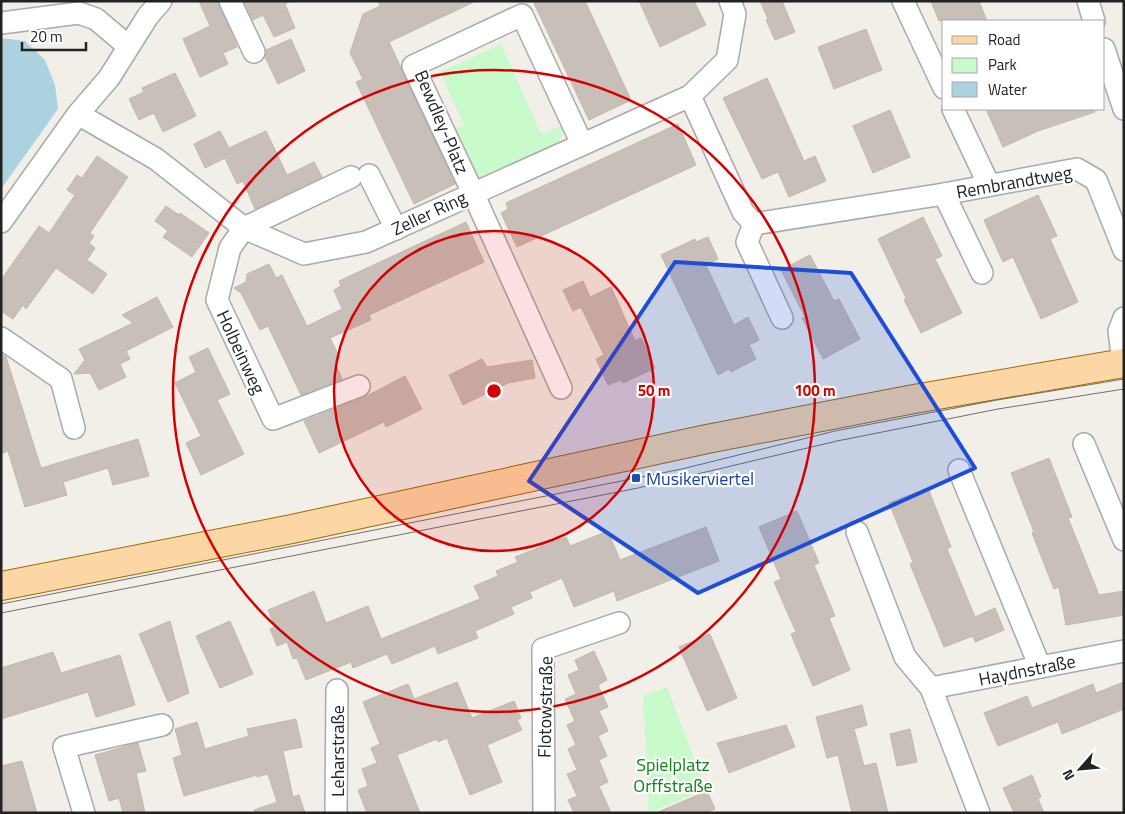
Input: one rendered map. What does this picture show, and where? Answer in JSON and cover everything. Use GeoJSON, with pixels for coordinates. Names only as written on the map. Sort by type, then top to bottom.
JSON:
{"type":"FeatureCollection","features":[{"type":"Feature","properties":{"kind":"main road"},"geometry":{"type":"LineString","coordinates":[[1,586],[292,529],[707,439],[914,399],[1123,363]]}},
{"type":"Feature","properties":{"kind":"street"},"geometry":{"type":"LineString","coordinates":[[1,222],[78,114],[109,78],[148,16],[161,1]]}},
{"type":"Feature","properties":{"kind":"street"},"geometry":{"type":"LineString","coordinates":[[230,1],[254,52]]}},
{"type":"Feature","properties":{"kind":"street","name":"Zeller Ring"},"geometry":{"type":"LineString","coordinates":[[78,114],[156,159],[244,228],[304,254],[366,242],[690,96],[727,60],[735,14],[730,1]]}},
{"type":"Feature","properties":{"kind":"street"},"geometry":{"type":"LineString","coordinates":[[903,1],[942,84]]}},
{"type":"Feature","properties":{"kind":"street"},"geometry":{"type":"LineString","coordinates":[[1088,1],[1094,20]]}},
{"type":"Feature","properties":{"kind":"street"},"geometry":{"type":"LineString","coordinates":[[1,23],[79,13],[96,19],[128,46]]}},
{"type":"Feature","properties":{"kind":"street","name":"Bewdley-Platz"},"geometry":{"type":"LineString","coordinates":[[561,388],[413,66],[522,15],[582,144]]}},
{"type":"Feature","properties":{"kind":"street"},"geometry":{"type":"LineString","coordinates":[[1105,52],[1124,109]]}},
{"type":"Feature","properties":{"kind":"street"},"geometry":{"type":"LineString","coordinates":[[690,96],[744,212],[754,224],[747,242],[782,318]]}},
{"type":"Feature","properties":{"kind":"street"},"geometry":{"type":"LineString","coordinates":[[953,110],[989,185]]}},
{"type":"Feature","properties":{"kind":"street","name":"Rembrandtweg"},"geometry":{"type":"LineString","coordinates":[[754,224],[944,194],[1077,169],[1096,180],[1124,250]]}},
{"type":"Feature","properties":{"kind":"street"},"geometry":{"type":"LineString","coordinates":[[244,228],[360,176],[396,228]]}},
{"type":"Feature","properties":{"kind":"street","name":"Rembrandtweg"},"geometry":{"type":"LineString","coordinates":[[944,194],[982,273]]}},
{"type":"Feature","properties":{"kind":"street","name":"Holbeinweg"},"geometry":{"type":"LineString","coordinates":[[244,228],[230,248],[217,300],[272,419],[359,386]]}},
{"type":"Feature","properties":{"kind":"street"},"geometry":{"type":"LineString","coordinates":[[1123,363],[1119,331],[1124,318]]}},
{"type":"Feature","properties":{"kind":"street"},"geometry":{"type":"LineString","coordinates":[[1,338],[61,379],[74,428]]}},
{"type":"Feature","properties":{"kind":"street"},"geometry":{"type":"LineString","coordinates":[[1084,444],[1124,540]]}},
{"type":"Feature","properties":{"kind":"street"},"geometry":{"type":"LineString","coordinates":[[959,470],[1040,667]]}},
{"type":"Feature","properties":{"kind":"street"},"geometry":{"type":"LineString","coordinates":[[857,532],[905,657],[931,688],[979,813]]}},
{"type":"Feature","properties":{"kind":"street","name":"Flotowstraße"},"geometry":{"type":"LineString","coordinates":[[544,813],[543,649],[619,623]]}},
{"type":"Feature","properties":{"kind":"street","name":"Haydnstraße"},"geometry":{"type":"LineString","coordinates":[[931,688],[1124,651]]}},
{"type":"Feature","properties":{"kind":"street","name":"Leharstraße"},"geometry":{"type":"LineString","coordinates":[[336,813],[337,690]]}},
{"type":"Feature","properties":{"kind":"street"},"geometry":{"type":"LineString","coordinates":[[84,813],[64,747],[162,725]]}},
{"type":"Feature","properties":{"kind":"highlighted area"},"geometry":{"type":"Polygon","coordinates":[[[675,262],[851,273],[975,468],[698,593],[529,481],[675,262]]]}},
{"type":"Feature","properties":{"kind":"green space"},"geometry":{"type":"Polygon","coordinates":[[[501,44],[541,134],[561,126],[564,131],[558,145],[469,186],[445,133],[464,125],[440,72],[501,44]]]}},
{"type":"Feature","properties":{"kind":"green space","name":"Spielplatz Orffstraße"},"geometry":{"type":"Polygon","coordinates":[[[667,687],[706,789],[649,813],[643,696],[667,687]]]}},
{"type":"Feature","properties":{"kind":"water"},"geometry":{"type":"Polygon","coordinates":[[[1,38],[25,41],[45,60],[55,85],[58,109],[1,189],[1,38]]]}},
{"type":"Feature","properties":{"kind":"building"},"geometry":{"type":"Polygon","coordinates":[[[199,1],[218,1],[237,47],[223,53],[228,64],[200,77],[183,39],[210,26],[199,1]]]}},
{"type":"Feature","properties":{"kind":"building"},"geometry":{"type":"Polygon","coordinates":[[[244,1],[291,1],[285,4],[295,28],[274,37],[263,15],[253,20],[244,1]]]}},
{"type":"Feature","properties":{"kind":"building"},"geometry":{"type":"Polygon","coordinates":[[[378,1],[476,1],[389,42],[455,184],[414,204],[356,82],[363,79],[350,53],[363,14],[380,6],[378,1]]]}},
{"type":"Feature","properties":{"kind":"building"},"geometry":{"type":"Polygon","coordinates":[[[533,1],[585,1],[631,100],[589,120],[533,1]]]}},
{"type":"Feature","properties":{"kind":"building"},"geometry":{"type":"Polygon","coordinates":[[[639,1],[694,1],[706,25],[660,47],[639,1]]]}},
{"type":"Feature","properties":{"kind":"building"},"geometry":{"type":"Polygon","coordinates":[[[760,1],[782,1],[795,32],[775,40],[760,1]]]}},
{"type":"Feature","properties":{"kind":"building"},"geometry":{"type":"Polygon","coordinates":[[[931,1],[979,1],[987,20],[942,20],[939,21],[931,1]]]}},
{"type":"Feature","properties":{"kind":"building"},"geometry":{"type":"Polygon","coordinates":[[[866,29],[882,70],[834,89],[818,47],[866,29]]]}},
{"type":"Feature","properties":{"kind":"building"},"geometry":{"type":"Polygon","coordinates":[[[291,39],[305,71],[278,84],[265,57],[266,50],[291,39]]]}},
{"type":"Feature","properties":{"kind":"building"},"geometry":{"type":"Polygon","coordinates":[[[175,73],[196,116],[163,132],[154,113],[139,120],[129,99],[144,92],[142,88],[175,73]]]}},
{"type":"Feature","properties":{"kind":"building"},"geometry":{"type":"Polygon","coordinates":[[[767,78],[804,161],[815,156],[826,181],[789,197],[778,172],[762,179],[723,98],[767,78]]]}},
{"type":"Feature","properties":{"kind":"building"},"geometry":{"type":"Polygon","coordinates":[[[890,110],[910,157],[873,173],[853,126],[890,110]]]}},
{"type":"Feature","properties":{"kind":"building"},"geometry":{"type":"Polygon","coordinates":[[[986,110],[1094,110],[1095,112],[1038,131],[1003,147],[986,110]]]}},
{"type":"Feature","properties":{"kind":"building"},"geometry":{"type":"Polygon","coordinates":[[[678,124],[696,165],[517,247],[501,213],[508,209],[506,203],[678,124]]]}},
{"type":"Feature","properties":{"kind":"building"},"geometry":{"type":"Polygon","coordinates":[[[220,131],[229,148],[266,131],[287,175],[314,162],[322,177],[255,209],[243,181],[237,184],[225,158],[205,168],[194,144],[220,131]]]}},
{"type":"Feature","properties":{"kind":"building"},"geometry":{"type":"Polygon","coordinates":[[[97,156],[128,177],[90,233],[94,236],[89,243],[95,248],[87,260],[107,274],[93,294],[56,268],[26,309],[23,305],[13,319],[1,311],[1,280],[39,226],[49,233],[75,195],[67,190],[77,175],[82,178],[97,156]]]}},
{"type":"Feature","properties":{"kind":"building"},"geometry":{"type":"Polygon","coordinates":[[[1038,195],[1057,236],[1050,239],[1078,302],[1041,319],[1013,257],[1003,262],[984,220],[1038,195]]]}},
{"type":"Feature","properties":{"kind":"building"},"geometry":{"type":"Polygon","coordinates":[[[166,206],[179,215],[180,213],[209,233],[192,257],[163,237],[168,231],[155,221],[166,206]]]}},
{"type":"Feature","properties":{"kind":"building"},"geometry":{"type":"Polygon","coordinates":[[[923,217],[942,256],[935,259],[962,313],[921,333],[904,300],[906,298],[878,239],[923,217]]]}},
{"type":"Feature","properties":{"kind":"building"},"geometry":{"type":"Polygon","coordinates":[[[466,222],[484,262],[369,315],[371,320],[330,338],[340,358],[334,361],[342,379],[301,395],[268,326],[260,330],[241,293],[234,288],[246,282],[247,274],[269,264],[276,278],[282,275],[307,326],[342,309],[334,290],[341,286],[339,281],[466,222]]]}},
{"type":"Feature","properties":{"kind":"building"},"geometry":{"type":"Polygon","coordinates":[[[708,237],[718,259],[706,265],[734,325],[748,317],[759,340],[749,345],[756,359],[731,372],[729,369],[718,375],[661,255],[695,239],[696,242],[708,237]]]}},
{"type":"Feature","properties":{"kind":"building"},"geometry":{"type":"Polygon","coordinates":[[[810,255],[834,301],[839,299],[860,339],[823,359],[802,318],[805,317],[781,270],[810,255]]]}},
{"type":"Feature","properties":{"kind":"building"},"geometry":{"type":"Polygon","coordinates":[[[583,281],[590,297],[611,287],[635,341],[641,338],[655,368],[623,383],[621,380],[608,385],[596,359],[604,355],[581,307],[573,311],[563,290],[583,281]]]}},
{"type":"Feature","properties":{"kind":"building"},"geometry":{"type":"Polygon","coordinates":[[[157,297],[173,327],[126,351],[130,359],[120,364],[126,377],[99,390],[90,373],[74,374],[85,360],[79,349],[133,323],[122,315],[157,297]]]}},
{"type":"Feature","properties":{"kind":"building"},"geometry":{"type":"Polygon","coordinates":[[[208,348],[230,394],[217,400],[244,454],[201,475],[186,443],[201,436],[175,383],[196,372],[189,357],[208,348]]]}},
{"type":"Feature","properties":{"kind":"building"},"geometry":{"type":"Polygon","coordinates":[[[1,354],[6,357],[41,468],[138,439],[149,476],[113,485],[108,468],[63,482],[67,495],[25,507],[8,451],[1,454],[1,354]]]}},
{"type":"Feature","properties":{"kind":"building"},"geometry":{"type":"Polygon","coordinates":[[[482,359],[487,367],[532,360],[535,378],[508,383],[463,405],[449,375],[482,359]]]}},
{"type":"Feature","properties":{"kind":"building"},"geometry":{"type":"Polygon","coordinates":[[[405,376],[422,409],[386,427],[384,422],[319,453],[304,421],[363,398],[405,376]]]}},
{"type":"Feature","properties":{"kind":"building"},"geometry":{"type":"Polygon","coordinates":[[[1049,458],[1072,517],[1068,518],[1099,595],[1124,591],[1124,615],[1066,625],[1059,587],[1054,589],[1011,473],[1049,458]]]}},
{"type":"Feature","properties":{"kind":"building"},"geometry":{"type":"Polygon","coordinates":[[[928,488],[951,547],[947,549],[975,617],[995,608],[1004,630],[975,642],[973,636],[944,647],[910,564],[913,562],[889,503],[928,488]]]}},
{"type":"Feature","properties":{"kind":"building"},"geometry":{"type":"Polygon","coordinates":[[[797,511],[819,563],[814,565],[835,616],[829,618],[850,670],[813,686],[791,634],[796,632],[774,582],[781,579],[759,527],[797,511]]]}},
{"type":"Feature","properties":{"kind":"building"},"geometry":{"type":"Polygon","coordinates":[[[706,527],[719,561],[617,601],[614,591],[574,607],[562,578],[530,592],[532,598],[511,607],[514,614],[475,631],[478,638],[438,654],[435,646],[392,664],[387,654],[353,668],[351,662],[306,680],[297,658],[293,659],[287,642],[277,646],[270,629],[275,627],[268,610],[314,591],[326,623],[368,606],[381,639],[480,599],[474,586],[498,576],[496,571],[518,562],[515,557],[566,537],[570,546],[608,531],[620,560],[706,527]]]}},
{"type":"Feature","properties":{"kind":"building"},"geometry":{"type":"Polygon","coordinates":[[[170,621],[189,693],[168,702],[139,634],[170,621]]]}},
{"type":"Feature","properties":{"kind":"building"},"geometry":{"type":"Polygon","coordinates":[[[230,621],[253,674],[220,688],[196,636],[230,621]]]}},
{"type":"Feature","properties":{"kind":"building"},"geometry":{"type":"Polygon","coordinates":[[[710,634],[737,698],[707,711],[679,647],[710,634]]]}},
{"type":"Feature","properties":{"kind":"building"},"geometry":{"type":"Polygon","coordinates":[[[594,651],[607,680],[598,685],[608,707],[599,711],[608,731],[598,736],[607,756],[599,760],[608,782],[599,786],[611,813],[574,813],[568,800],[577,796],[567,774],[577,770],[568,749],[576,745],[567,725],[575,721],[565,699],[576,694],[568,675],[579,670],[575,660],[594,651]]]}},
{"type":"Feature","properties":{"kind":"building"},"geometry":{"type":"Polygon","coordinates":[[[53,652],[61,673],[120,655],[135,705],[96,717],[88,692],[1,719],[1,668],[53,652]]]}},
{"type":"Feature","properties":{"kind":"building"},"geometry":{"type":"Polygon","coordinates":[[[457,682],[472,718],[514,701],[521,718],[517,720],[522,730],[487,745],[502,782],[470,795],[447,738],[438,742],[437,739],[397,755],[420,813],[367,813],[358,790],[368,786],[362,769],[377,763],[371,748],[380,744],[363,702],[408,684],[414,699],[457,682]]]}},
{"type":"Feature","properties":{"kind":"building"},"geometry":{"type":"Polygon","coordinates":[[[1124,682],[1124,709],[1062,734],[1058,722],[998,746],[984,713],[1027,696],[1032,708],[1093,684],[1096,693],[1124,682]]]}},
{"type":"Feature","properties":{"kind":"building"},"geometry":{"type":"Polygon","coordinates":[[[862,705],[867,725],[854,729],[864,766],[876,763],[888,813],[852,813],[838,755],[827,758],[816,717],[862,705]]]}},
{"type":"Feature","properties":{"kind":"building"},"geometry":{"type":"Polygon","coordinates":[[[296,719],[302,747],[283,751],[293,797],[299,795],[305,813],[255,813],[254,810],[277,802],[268,774],[257,777],[257,775],[184,796],[173,758],[182,755],[175,729],[197,722],[205,749],[249,736],[247,729],[296,719]]]}},
{"type":"Feature","properties":{"kind":"building"},"geometry":{"type":"Polygon","coordinates":[[[786,725],[795,747],[729,773],[717,743],[786,725]]]}},
{"type":"Feature","properties":{"kind":"building"},"geometry":{"type":"Polygon","coordinates":[[[910,729],[917,762],[897,766],[890,734],[910,729]]]}},
{"type":"Feature","properties":{"kind":"building"},"geometry":{"type":"Polygon","coordinates":[[[138,743],[146,771],[136,773],[145,813],[123,813],[119,798],[109,801],[95,755],[138,743]]]}},
{"type":"Feature","properties":{"kind":"building"},"geometry":{"type":"Polygon","coordinates":[[[22,761],[37,813],[1,813],[1,766],[22,761]]]}},
{"type":"Feature","properties":{"kind":"building"},"geometry":{"type":"Polygon","coordinates":[[[1032,775],[1041,797],[1038,799],[1044,813],[1014,813],[1003,788],[1032,775]]]}},
{"type":"Feature","properties":{"kind":"building"},"geometry":{"type":"Polygon","coordinates":[[[707,791],[715,809],[705,813],[656,813],[707,791]]]}},
{"type":"Feature","properties":{"kind":"tram line"},"geometry":{"type":"LineString","coordinates":[[1,604],[682,469],[835,431],[997,400],[1124,379]]}},
{"type":"Feature","properties":{"kind":"tram line"},"geometry":{"type":"LineString","coordinates":[[1,613],[638,488],[837,441],[998,409],[1124,389]]}},
{"type":"Feature","properties":{"kind":"place","name":"Musikerviertel"},"geometry":{"type":"Point","coordinates":[636,478]}}]}
